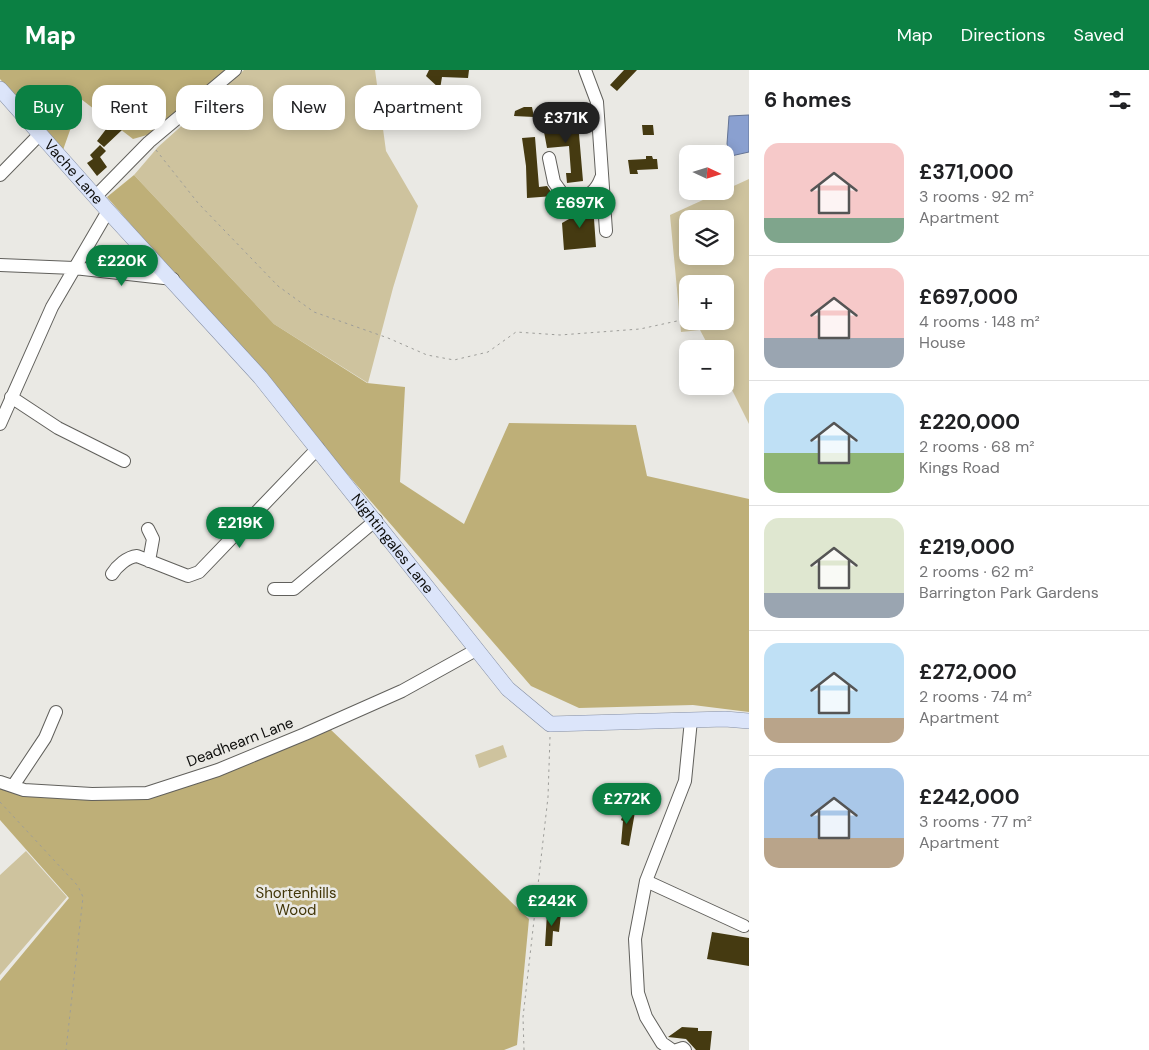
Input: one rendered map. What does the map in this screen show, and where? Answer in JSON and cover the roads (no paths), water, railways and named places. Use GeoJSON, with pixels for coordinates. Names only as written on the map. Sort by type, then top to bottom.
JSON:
{"type":"FeatureCollection","features":[{"type":"Feature","properties":{"kind":"main road","name":"Vache Lane"},"geometry":{"type":"LineString","coordinates":[[0,89],[108,211]]}},
{"type":"Feature","properties":{"kind":"main road","name":"Nightingales Lane"},"geometry":{"type":"LineString","coordinates":[[108,211],[173,279],[260,377],[376,520],[508,689],[550,724],[691,720]]}},
{"type":"Feature","properties":{"kind":"main road"},"geometry":{"type":"LineString","coordinates":[[691,720],[725,718],[749,721]]}},
{"type":"Feature","properties":{"kind":"street"},"geometry":{"type":"LineString","coordinates":[[95,197],[149,142],[235,70]]}},
{"type":"Feature","properties":{"kind":"street"},"geometry":{"type":"LineString","coordinates":[[585,70],[597,102],[602,196],[606,231]]}},
{"type":"Feature","properties":{"kind":"street"},"geometry":{"type":"LineString","coordinates":[[0,175],[39,135]]}},
{"type":"Feature","properties":{"kind":"street"},"geometry":{"type":"LineString","coordinates":[[549,158],[554,182],[564,196],[576,198],[589,194],[597,189],[601,178]]}},
{"type":"Feature","properties":{"kind":"street"},"geometry":{"type":"LineString","coordinates":[[0,424],[52,307],[108,211]]}},
{"type":"Feature","properties":{"kind":"street"},"geometry":{"type":"LineString","coordinates":[[0,265],[74,268],[173,279]]}},
{"type":"Feature","properties":{"kind":"street"},"geometry":{"type":"LineString","coordinates":[[11,398],[58,428],[124,461]]}},
{"type":"Feature","properties":{"kind":"street"},"geometry":{"type":"LineString","coordinates":[[112,574],[117,567],[132,556],[143,558],[188,576],[199,572],[318,448]]}},
{"type":"Feature","properties":{"kind":"street"},"geometry":{"type":"LineString","coordinates":[[274,589],[294,589],[376,520]]}},
{"type":"Feature","properties":{"kind":"street"},"geometry":{"type":"LineString","coordinates":[[143,558],[153,539],[148,530]]}},
{"type":"Feature","properties":{"kind":"street","name":"Deadhearn Lane"},"geometry":{"type":"LineString","coordinates":[[0,782],[24,790],[92,794],[147,792],[218,770],[305,734],[402,691],[476,650]]}},
{"type":"Feature","properties":{"kind":"street"},"geometry":{"type":"LineString","coordinates":[[13,786],[45,738],[56,712]]}},
{"type":"Feature","properties":{"kind":"street"},"geometry":{"type":"LineString","coordinates":[[672,1050],[662,1043],[653,1032],[638,993],[635,938],[646,881],[685,781],[691,720]]}},
{"type":"Feature","properties":{"kind":"street"},"geometry":{"type":"LineString","coordinates":[[646,881],[744,926]]}},
{"type":"Feature","properties":{"kind":"street"},"geometry":{"type":"LineString","coordinates":[[677,1050],[683,1048],[684,1050]]}},
{"type":"Feature","properties":{"kind":"water"},"geometry":{"type":"Polygon","coordinates":[[[749,115],[749,152],[734,155],[734,145],[727,145],[729,116],[749,115]]]}},
{"type":"Feature","properties":{"kind":"park label","name":"Shortenhills Wood"},"geometry":{"type":"Point","coordinates":[296,902]}}]}
